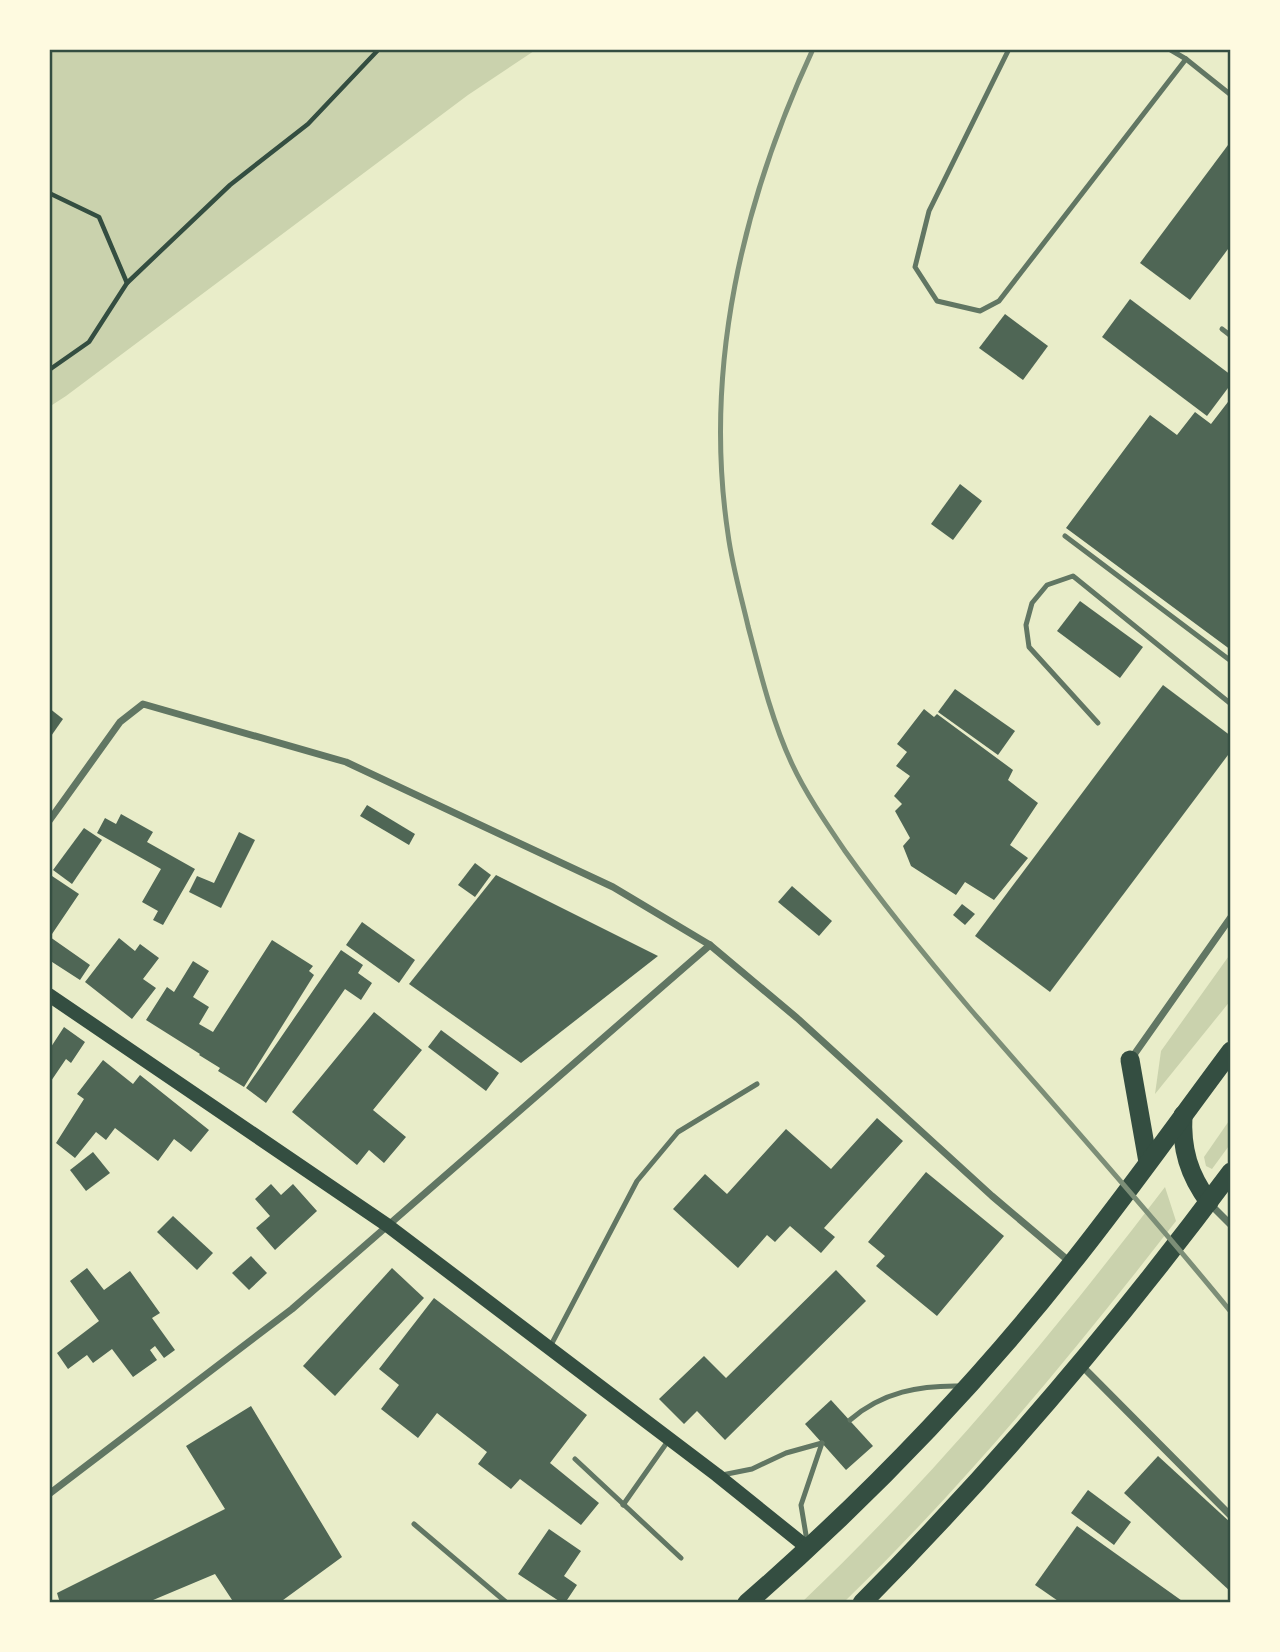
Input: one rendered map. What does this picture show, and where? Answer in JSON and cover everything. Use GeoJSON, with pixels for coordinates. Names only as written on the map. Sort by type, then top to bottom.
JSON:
{"type":"FeatureCollection","features":[{"type":"Feature","properties":{"kind":"highway"},"geometry":{"type":"LineString","coordinates":[[747,1603],[809,1549],[968,1387],[1072,1264],[1231,1051]]}},
{"type":"Feature","properties":{"kind":"highway"},"geometry":{"type":"LineString","coordinates":[[1130,1060],[1148,1163]]}},
{"type":"Feature","properties":{"kind":"highway"},"geometry":{"type":"LineString","coordinates":[[1183,1115],[1182,1133],[1186,1160],[1197,1186],[1209,1202]]}},
{"type":"Feature","properties":{"kind":"highway"},"geometry":{"type":"LineString","coordinates":[[862,1603],[1020,1434],[1231,1172]]}},
{"type":"Feature","properties":{"kind":"main road"},"geometry":{"type":"LineString","coordinates":[[49,995],[387,1225],[717,1475],[809,1549]]}},
{"type":"Feature","properties":{"kind":"street"},"geometry":{"type":"LineString","coordinates":[[49,821],[121,722],[143,704],[346,762],[613,887],[710,945],[797,1018],[992,1196],[1072,1264]]}},
{"type":"Feature","properties":{"kind":"street"},"geometry":{"type":"LineString","coordinates":[[1130,1060],[1231,917]]}},
{"type":"Feature","properties":{"kind":"street"},"geometry":{"type":"LineString","coordinates":[[49,1494],[292,1309],[710,945]]}},
{"type":"Feature","properties":{"kind":"street"},"geometry":{"type":"LineString","coordinates":[[1209,1202],[1231,1225]]}},
{"type":"Feature","properties":{"kind":"street"},"geometry":{"type":"LineString","coordinates":[[1079,1363],[1231,1516]]}},
{"type":"Feature","properties":{"kind":"lane"},"geometry":{"type":"LineString","coordinates":[[1009,49],[929,211],[915,267],[937,301],[981,311],[999,301],[1186,59]]}},
{"type":"Feature","properties":{"kind":"lane"},"geometry":{"type":"LineString","coordinates":[[1169,49],[1231,94]]}},
{"type":"Feature","properties":{"kind":"lane"},"geometry":{"type":"LineString","coordinates":[[1222,329],[1231,336]]}},
{"type":"Feature","properties":{"kind":"lane"},"geometry":{"type":"LineString","coordinates":[[1065,536],[1231,661]]}},
{"type":"Feature","properties":{"kind":"lane"},"geometry":{"type":"LineString","coordinates":[[1098,723],[1029,647],[1026,625],[1032,603],[1047,585],[1073,576],[1231,704]]}},
{"type":"Feature","properties":{"kind":"lane"},"geometry":{"type":"LineString","coordinates":[[549,1348],[637,1181],[678,1132],[757,1084]]}},
{"type":"Feature","properties":{"kind":"lane"},"geometry":{"type":"LineString","coordinates":[[850,1420],[881,1399],[907,1390],[938,1386],[968,1387]]}},
{"type":"Feature","properties":{"kind":"lane"},"geometry":{"type":"LineString","coordinates":[[623,1504],[669,1439]]}},
{"type":"Feature","properties":{"kind":"lane"},"geometry":{"type":"LineString","coordinates":[[717,1475],[752,1469],[786,1453],[822,1443],[802,1505],[809,1549]]}},
{"type":"Feature","properties":{"kind":"lane"},"geometry":{"type":"LineString","coordinates":[[575,1458],[681,1558]]}},
{"type":"Feature","properties":{"kind":"lane"},"geometry":{"type":"LineString","coordinates":[[414,1524],[507,1603]]}},
{"type":"Feature","properties":{"kind":"path"},"geometry":{"type":"LineString","coordinates":[[49,370],[89,342],[127,283],[230,186],[308,124],[379,49]]}},
{"type":"Feature","properties":{"kind":"path"},"geometry":{"type":"LineString","coordinates":[[49,193],[99,217],[127,283]]}},
{"type":"Feature","properties":{"kind":"green space"},"geometry":{"type":"Polygon","coordinates":[[[49,49],[537,49],[468,95],[49,407],[49,49]]]}},
{"type":"Feature","properties":{"kind":"green space"},"geometry":{"type":"Polygon","coordinates":[[[1231,953],[1231,1000],[1155,1094],[1161,1051],[1231,953]]]}},
{"type":"Feature","properties":{"kind":"green space"},"geometry":{"type":"Polygon","coordinates":[[[1231,1118],[1231,1143],[1212,1169],[1206,1166],[1204,1157],[1231,1118]]]}},
{"type":"Feature","properties":{"kind":"green space"},"geometry":{"type":"Polygon","coordinates":[[[1165,1187],[1176,1221],[1097,1321],[975,1466],[843,1603],[801,1603],[851,1555],[946,1454],[1036,1350],[1165,1187]]]}},
{"type":"Feature","properties":{"kind":"building"},"geometry":{"type":"Polygon","coordinates":[[[1231,141],[1231,245],[1190,300],[1140,263],[1231,141]]]}},
{"type":"Feature","properties":{"kind":"building"},"geometry":{"type":"Polygon","coordinates":[[[1130,299],[1231,375],[1231,384],[1207,416],[1102,337],[1130,299]]]}},
{"type":"Feature","properties":{"kind":"building"},"geometry":{"type":"Polygon","coordinates":[[[1005,314],[1048,346],[1023,380],[979,348],[1005,314]]]}},
{"type":"Feature","properties":{"kind":"building"},"geometry":{"type":"Polygon","coordinates":[[[1231,398],[1231,650],[1066,528],[1150,415],[1177,435],[1195,412],[1211,424],[1231,398]]]}},
{"type":"Feature","properties":{"kind":"building"},"geometry":{"type":"Polygon","coordinates":[[[960,484],[982,501],[953,540],[931,524],[960,484]]]}},
{"type":"Feature","properties":{"kind":"building"},"geometry":{"type":"Polygon","coordinates":[[[1080,601],[1143,647],[1120,678],[1057,631],[1080,601]]]}},
{"type":"Feature","properties":{"kind":"building"},"geometry":{"type":"Polygon","coordinates":[[[1163,685],[1231,736],[1231,751],[1050,992],[975,936],[1163,685]]]}},
{"type":"Feature","properties":{"kind":"building"},"geometry":{"type":"Polygon","coordinates":[[[955,689],[1015,731],[998,755],[938,712],[955,689]]]}},
{"type":"Feature","properties":{"kind":"building"},"geometry":{"type":"Polygon","coordinates":[[[49,708],[63,719],[49,739],[49,708]]]}},
{"type":"Feature","properties":{"kind":"building"},"geometry":{"type":"Polygon","coordinates":[[[924,709],[934,717],[937,714],[1013,770],[1008,780],[1038,803],[1010,845],[1028,858],[994,900],[965,882],[956,895],[911,866],[903,846],[910,838],[895,811],[902,804],[894,796],[910,776],[896,766],[907,752],[897,744],[924,709]]]}},
{"type":"Feature","properties":{"kind":"building"},"geometry":{"type":"Polygon","coordinates":[[[367,805],[415,834],[409,845],[360,816],[367,805]]]}},
{"type":"Feature","properties":{"kind":"building"},"geometry":{"type":"Polygon","coordinates":[[[121,814],[153,832],[147,842],[195,869],[163,925],[153,920],[158,911],[142,902],[161,869],[97,833],[105,818],[116,824],[121,814]]]}},
{"type":"Feature","properties":{"kind":"building"},"geometry":{"type":"Polygon","coordinates":[[[84,828],[102,840],[72,884],[53,870],[84,828]]]}},
{"type":"Feature","properties":{"kind":"building"},"geometry":{"type":"Polygon","coordinates":[[[239,832],[255,840],[221,908],[189,892],[197,876],[214,883],[239,832]]]}},
{"type":"Feature","properties":{"kind":"building"},"geometry":{"type":"Polygon","coordinates":[[[475,863],[491,875],[475,897],[458,885],[475,863]]]}},
{"type":"Feature","properties":{"kind":"building"},"geometry":{"type":"Polygon","coordinates":[[[49,874],[79,894],[50,937],[90,965],[80,980],[49,960],[49,874]]]}},
{"type":"Feature","properties":{"kind":"building"},"geometry":{"type":"Polygon","coordinates":[[[496,875],[658,956],[521,1063],[409,984],[496,875]]]}},
{"type":"Feature","properties":{"kind":"building"},"geometry":{"type":"Polygon","coordinates":[[[792,886],[832,921],[819,936],[778,902],[792,886]]]}},
{"type":"Feature","properties":{"kind":"building"},"geometry":{"type":"Polygon","coordinates":[[[962,904],[975,914],[965,925],[953,915],[962,904]]]}},
{"type":"Feature","properties":{"kind":"building"},"geometry":{"type":"Polygon","coordinates":[[[362,922],[415,960],[399,983],[346,945],[362,922]]]}},
{"type":"Feature","properties":{"kind":"building"},"geometry":{"type":"Polygon","coordinates":[[[119,938],[135,951],[140,944],[159,958],[143,979],[156,988],[132,1019],[85,982],[119,938]]]}},
{"type":"Feature","properties":{"kind":"building"},"geometry":{"type":"Polygon","coordinates":[[[272,940],[313,966],[309,971],[314,975],[244,1087],[218,1071],[220,1068],[200,1054],[146,1020],[167,987],[174,992],[193,961],[209,971],[193,997],[209,1007],[199,1024],[213,1032],[272,940]]]}},
{"type":"Feature","properties":{"kind":"building"},"geometry":{"type":"Polygon","coordinates":[[[341,950],[363,965],[358,973],[372,983],[361,1000],[345,989],[266,1103],[246,1088],[341,950]]]}},
{"type":"Feature","properties":{"kind":"building"},"geometry":{"type":"Polygon","coordinates":[[[374,1012],[422,1050],[373,1110],[406,1137],[384,1163],[369,1150],[357,1165],[292,1112],[374,1012]]]}},
{"type":"Feature","properties":{"kind":"building"},"geometry":{"type":"Polygon","coordinates":[[[64,1027],[85,1042],[71,1063],[66,1059],[49,1084],[49,1050],[64,1027]]]}},
{"type":"Feature","properties":{"kind":"building"},"geometry":{"type":"Polygon","coordinates":[[[441,1030],[499,1073],[486,1091],[428,1047],[441,1030]]]}},
{"type":"Feature","properties":{"kind":"building"},"geometry":{"type":"Polygon","coordinates":[[[103,1060],[133,1084],[140,1075],[209,1130],[191,1152],[174,1139],[158,1161],[115,1128],[106,1140],[96,1132],[75,1158],[56,1143],[84,1099],[77,1094],[103,1060]]]}},
{"type":"Feature","properties":{"kind":"building"},"geometry":{"type":"Polygon","coordinates":[[[877,1118],[903,1141],[824,1228],[835,1237],[821,1253],[790,1226],[775,1242],[767,1235],[738,1268],[673,1209],[705,1174],[727,1194],[786,1129],[831,1169],[877,1118]]]}},
{"type":"Feature","properties":{"kind":"building"},"geometry":{"type":"Polygon","coordinates":[[[93,1152],[110,1173],[86,1191],[70,1170],[93,1152]]]}},
{"type":"Feature","properties":{"kind":"building"},"geometry":{"type":"Polygon","coordinates":[[[926,1172],[1004,1236],[937,1316],[876,1266],[885,1256],[868,1242],[926,1172]]]}},
{"type":"Feature","properties":{"kind":"building"},"geometry":{"type":"Polygon","coordinates":[[[271,1184],[281,1195],[293,1184],[317,1211],[275,1250],[256,1228],[270,1216],[255,1199],[271,1184]]]}},
{"type":"Feature","properties":{"kind":"building"},"geometry":{"type":"Polygon","coordinates":[[[173,1216],[213,1253],[197,1270],[157,1232],[173,1216]]]}},
{"type":"Feature","properties":{"kind":"building"},"geometry":{"type":"Polygon","coordinates":[[[251,1256],[267,1273],[249,1290],[232,1273],[251,1256]]]}},
{"type":"Feature","properties":{"kind":"building"},"geometry":{"type":"Polygon","coordinates":[[[87,1268],[104,1290],[130,1271],[160,1313],[152,1318],[175,1350],[164,1358],[155,1346],[150,1350],[157,1360],[133,1377],[112,1349],[93,1363],[87,1355],[68,1369],[57,1353],[99,1321],[70,1281],[87,1268]]]}},
{"type":"Feature","properties":{"kind":"building"},"geometry":{"type":"Polygon","coordinates":[[[392,1268],[424,1298],[335,1396],[303,1366],[392,1268]]]}},
{"type":"Feature","properties":{"kind":"building"},"geometry":{"type":"Polygon","coordinates":[[[836,1270],[866,1301],[725,1440],[697,1411],[684,1424],[659,1399],[704,1356],[726,1378],[836,1270]]]}},
{"type":"Feature","properties":{"kind":"building"},"geometry":{"type":"Polygon","coordinates":[[[434,1298],[587,1415],[550,1463],[599,1503],[581,1525],[520,1479],[511,1489],[478,1464],[487,1452],[437,1413],[418,1438],[381,1409],[399,1385],[379,1369],[434,1298]]]}},
{"type":"Feature","properties":{"kind":"building"},"geometry":{"type":"Polygon","coordinates":[[[831,1400],[873,1446],[846,1470],[805,1424],[831,1400]]]}},
{"type":"Feature","properties":{"kind":"building"},"geometry":{"type":"Polygon","coordinates":[[[251,1406],[342,1557],[279,1603],[234,1603],[215,1574],[146,1603],[60,1603],[57,1593],[225,1509],[186,1446],[251,1406]]]}},
{"type":"Feature","properties":{"kind":"building"},"geometry":{"type":"Polygon","coordinates":[[[1158,1456],[1231,1523],[1231,1592],[1124,1493],[1158,1456]]]}},
{"type":"Feature","properties":{"kind":"building"},"geometry":{"type":"Polygon","coordinates":[[[1088,1490],[1131,1522],[1114,1545],[1071,1513],[1088,1490]]]}},
{"type":"Feature","properties":{"kind":"building"},"geometry":{"type":"Polygon","coordinates":[[[1077,1526],[1185,1603],[1061,1603],[1035,1585],[1077,1526]]]}},
{"type":"Feature","properties":{"kind":"building"},"geometry":{"type":"Polygon","coordinates":[[[549,1529],[581,1551],[564,1576],[577,1585],[565,1603],[518,1574],[549,1529]]]}},
{"type":"Feature","properties":{"kind":"railway"},"geometry":{"type":"LineString","coordinates":[[813,49],[788,106],[749,225],[725,347],[721,409],[722,471],[730,546],[772,714],[804,786],[875,892],[971,1010],[1231,1312]]}}]}
